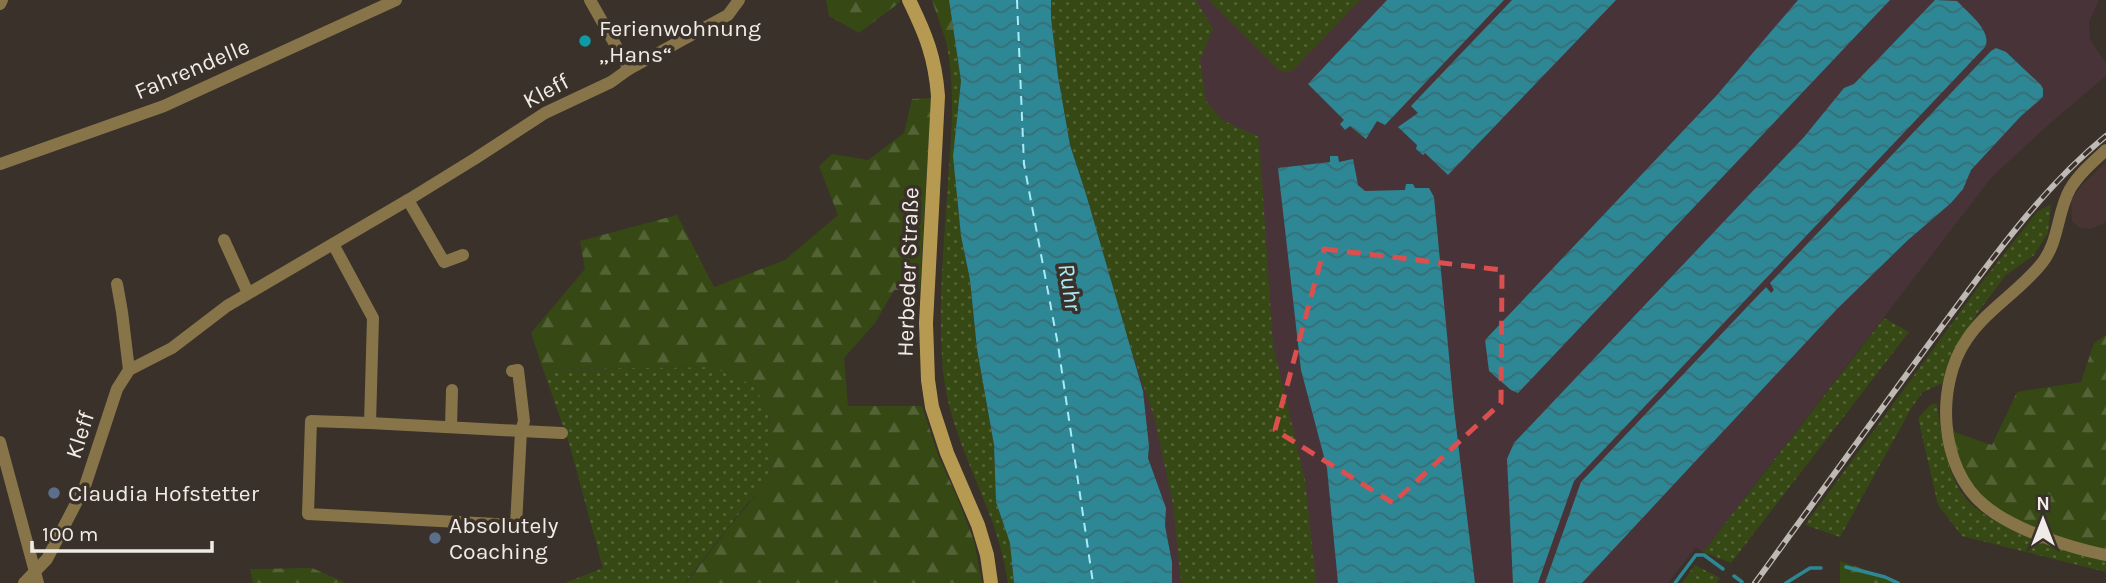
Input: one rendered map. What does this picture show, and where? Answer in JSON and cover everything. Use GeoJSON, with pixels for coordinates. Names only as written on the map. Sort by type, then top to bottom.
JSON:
{"type":"FeatureCollection","features":[{"type":"Feature","properties":{"kind":"main road","name":"Herbeder Straße"},"geometry":{"type":"LineString","coordinates":[[909,0],[931,48],[938,96],[926,323],[928,380],[932,407],[947,453],[978,525],[987,555],[991,583]]}},
{"type":"Feature","properties":{"kind":"street","name":"Fahrendelle"},"geometry":{"type":"LineString","coordinates":[[0,164],[164,106],[396,0]]}},
{"type":"Feature","properties":{"kind":"street"},"geometry":{"type":"LineString","coordinates":[[590,0],[629,69]]}},
{"type":"Feature","properties":{"kind":"street","name":"Kleff"},"geometry":{"type":"LineString","coordinates":[[24,583],[37,578],[85,486],[117,389],[128,370],[172,348],[227,306],[408,200],[545,113],[611,82],[629,69],[728,15],[739,0]]}},
{"type":"Feature","properties":{"kind":"street"},"geometry":{"type":"LineString","coordinates":[[2106,150],[2078,177],[2070,190],[2051,247],[2041,264],[1966,340],[1947,389],[1946,411],[1948,437],[1955,460],[1965,483],[1982,503],[2000,517],[2049,538],[2106,555]]}},
{"type":"Feature","properties":{"kind":"street"},"geometry":{"type":"LineString","coordinates":[[408,200],[444,262],[463,255]]}},
{"type":"Feature","properties":{"kind":"street"},"geometry":{"type":"LineString","coordinates":[[224,240],[248,293]]}},
{"type":"Feature","properties":{"kind":"street"},"geometry":{"type":"LineString","coordinates":[[333,244],[373,318],[370,422]]}},
{"type":"Feature","properties":{"kind":"street"},"geometry":{"type":"LineString","coordinates":[[117,284],[128,370]]}},
{"type":"Feature","properties":{"kind":"street"},"geometry":{"type":"LineString","coordinates":[[512,371],[518,370],[524,421],[521,431],[516,525],[308,513],[311,421],[370,422],[451,427],[521,431],[562,433]]}},
{"type":"Feature","properties":{"kind":"street"},"geometry":{"type":"LineString","coordinates":[[451,427],[452,390]]}},
{"type":"Feature","properties":{"kind":"street"},"geometry":{"type":"LineString","coordinates":[[0,442],[37,578]]}},
{"type":"Feature","properties":{"kind":"highlighted area"},"geometry":{"type":"Polygon","coordinates":[[[1324,249],[1502,270],[1501,403],[1393,503],[1275,430],[1324,249]]]}},
{"type":"Feature","properties":{"kind":"shaded area"},"geometry":{"type":"Polygon","coordinates":[[[1051,0],[2099,0],[2089,22],[2090,40],[2106,63],[2106,76],[1991,178],[1703,552],[1696,547],[1668,583],[1172,583],[1172,562],[1165,526],[1166,508],[1148,458],[1143,391],[1086,194],[1051,0]]]}},
{"type":"Feature","properties":{"kind":"shaded area"},"geometry":{"type":"Polygon","coordinates":[[[2106,162],[2106,222],[2091,229],[2080,228],[2072,221],[2071,200],[2106,162]]]}},
{"type":"Feature","properties":{"kind":"green space"},"geometry":{"type":"Polygon","coordinates":[[[826,0],[900,2],[859,33],[829,16],[826,0]]]}},
{"type":"Feature","properties":{"kind":"green space"},"geometry":{"type":"Polygon","coordinates":[[[932,0],[949,0],[955,41],[946,41],[932,0]]]}},
{"type":"Feature","properties":{"kind":"green space"},"geometry":{"type":"Polygon","coordinates":[[[1051,0],[1196,0],[1213,29],[1200,60],[1206,101],[1222,120],[1259,137],[1273,345],[1305,480],[1316,583],[1181,583],[1173,505],[1155,420],[1126,334],[1070,145],[1058,76],[1051,0]]]}},
{"type":"Feature","properties":{"kind":"green space"},"geometry":{"type":"Polygon","coordinates":[[[1209,0],[1360,0],[1292,71],[1286,72],[1279,70],[1209,0]]]}},
{"type":"Feature","properties":{"kind":"green space"},"geometry":{"type":"Polygon","coordinates":[[[946,41],[955,41],[961,81],[953,156],[961,236],[994,445],[996,502],[1010,543],[1014,583],[1008,583],[995,529],[955,424],[947,398],[943,370],[941,294],[952,104],[946,41]]]}},
{"type":"Feature","properties":{"kind":"green space"},"geometry":{"type":"Polygon","coordinates":[[[931,98],[920,289],[894,290],[875,323],[844,358],[848,406],[922,406],[938,455],[974,541],[982,583],[686,583],[737,517],[771,480],[768,410],[753,385],[712,367],[543,369],[531,333],[585,269],[580,241],[677,215],[714,287],[785,260],[838,215],[819,166],[832,154],[868,160],[904,133],[912,99],[931,98]]]}},
{"type":"Feature","properties":{"kind":"green space"},"geometry":{"type":"Polygon","coordinates":[[[2051,204],[2048,233],[2034,255],[2006,275],[1978,312],[1950,359],[1943,383],[1923,392],[1912,407],[1840,537],[1805,525],[1982,282],[2037,212],[2051,204]]]}},
{"type":"Feature","properties":{"kind":"green space"},"geometry":{"type":"Polygon","coordinates":[[[1884,318],[1909,332],[1731,563],[1703,552],[1884,318]]]}},
{"type":"Feature","properties":{"kind":"green space"},"geometry":{"type":"Polygon","coordinates":[[[2106,335],[2106,551],[2037,529],[2004,514],[1990,504],[1969,480],[1953,437],[1954,432],[1992,445],[2017,392],[2081,382],[2094,343],[2106,335]]]}},
{"type":"Feature","properties":{"kind":"green space"},"geometry":{"type":"Polygon","coordinates":[[[712,367],[753,385],[768,410],[771,480],[745,506],[685,583],[565,583],[603,568],[569,443],[543,369],[712,367]]]}},
{"type":"Feature","properties":{"kind":"green space"},"geometry":{"type":"Polygon","coordinates":[[[1937,403],[1946,457],[1958,487],[1969,502],[1985,515],[2024,535],[2106,559],[2106,572],[1962,536],[1938,505],[1918,418],[1930,405],[1937,403]]]}},
{"type":"Feature","properties":{"kind":"green space"},"geometry":{"type":"Polygon","coordinates":[[[1840,561],[1903,583],[1840,583],[1840,561]]]}},
{"type":"Feature","properties":{"kind":"green space"},"geometry":{"type":"Polygon","coordinates":[[[1695,565],[1720,578],[1716,583],[1682,583],[1695,565]]]}},
{"type":"Feature","properties":{"kind":"green space"},"geometry":{"type":"Polygon","coordinates":[[[312,568],[346,583],[253,583],[250,569],[312,568]]]}},
{"type":"Feature","properties":{"kind":"water","name":"Ruhr"},"geometry":{"type":"Polygon","coordinates":[[[949,0],[1051,0],[1058,76],[1070,145],[1143,391],[1148,458],[1166,508],[1165,526],[1172,562],[1172,583],[1014,583],[1010,543],[996,502],[994,445],[961,236],[953,156],[961,81],[949,0]]]}},
{"type":"Feature","properties":{"kind":"water"},"geometry":{"type":"Polygon","coordinates":[[[1387,0],[1504,0],[1385,125],[1377,121],[1366,139],[1350,126],[1345,130],[1340,124],[1344,120],[1308,84],[1387,0]]]}},
{"type":"Feature","properties":{"kind":"water"},"geometry":{"type":"Polygon","coordinates":[[[1512,0],[1616,0],[1448,175],[1425,153],[1423,155],[1416,149],[1417,145],[1398,127],[1418,113],[1411,106],[1512,0]]]}},
{"type":"Feature","properties":{"kind":"water"},"geometry":{"type":"Polygon","coordinates":[[[1798,0],[1890,0],[1518,393],[1511,390],[1489,371],[1485,340],[1717,95],[1798,0]]]}},
{"type":"Feature","properties":{"kind":"water"},"geometry":{"type":"Polygon","coordinates":[[[1935,0],[1957,1],[1982,28],[1987,41],[1985,47],[1574,481],[1538,583],[1513,583],[1507,459],[1514,443],[1804,137],[1844,88],[1854,84],[1935,0]]]}},
{"type":"Feature","properties":{"kind":"water"},"geometry":{"type":"Polygon","coordinates":[[[1996,48],[2006,52],[2041,85],[2043,97],[2021,116],[1971,170],[1963,189],[1951,203],[1908,240],[1837,309],[1582,583],[1545,583],[1581,482],[1766,287],[1771,293],[1774,290],[1770,283],[1996,48]]]}},
{"type":"Feature","properties":{"kind":"water"},"geometry":{"type":"Polygon","coordinates":[[[1330,156],[1338,156],[1339,162],[1353,159],[1358,185],[1365,191],[1405,190],[1406,184],[1413,184],[1415,188],[1429,188],[1434,197],[1454,409],[1475,583],[1338,583],[1327,468],[1301,370],[1278,168],[1330,162],[1330,156]]]}},
{"type":"Feature","properties":{"kind":"waterway"},"geometry":{"type":"LineString","coordinates":[[1675,583],[1696,555],[1704,555],[1723,569]]}},
{"type":"Feature","properties":{"kind":"waterway"},"geometry":{"type":"LineString","coordinates":[[1846,567],[1898,583]]}},
{"type":"Feature","properties":{"kind":"waterway"},"geometry":{"type":"LineString","coordinates":[[1786,583],[1810,568],[1821,568]]}},
{"type":"Feature","properties":{"kind":"waterway"},"geometry":{"type":"LineString","coordinates":[[1734,576],[1742,582]]}},
{"type":"Feature","properties":{"kind":"ferry route"},"geometry":{"type":"LineString","coordinates":[[1017,0],[1024,164],[1058,345],[1093,583]]}},
{"type":"Feature","properties":{"kind":"railway"},"geometry":{"type":"LineString","coordinates":[[1755,583],[1999,250],[2060,178],[2106,136]]}},
{"type":"Feature","properties":{"kind":"place","name":"Ferienwohnung „Hans“"},"geometry":{"type":"Point","coordinates":[585,41]}},
{"type":"Feature","properties":{"kind":"place","name":"Claudia Hofstetter"},"geometry":{"type":"Point","coordinates":[54,493]}},
{"type":"Feature","properties":{"kind":"place","name":"Absolutely Coaching"},"geometry":{"type":"Point","coordinates":[435,538]}}]}
